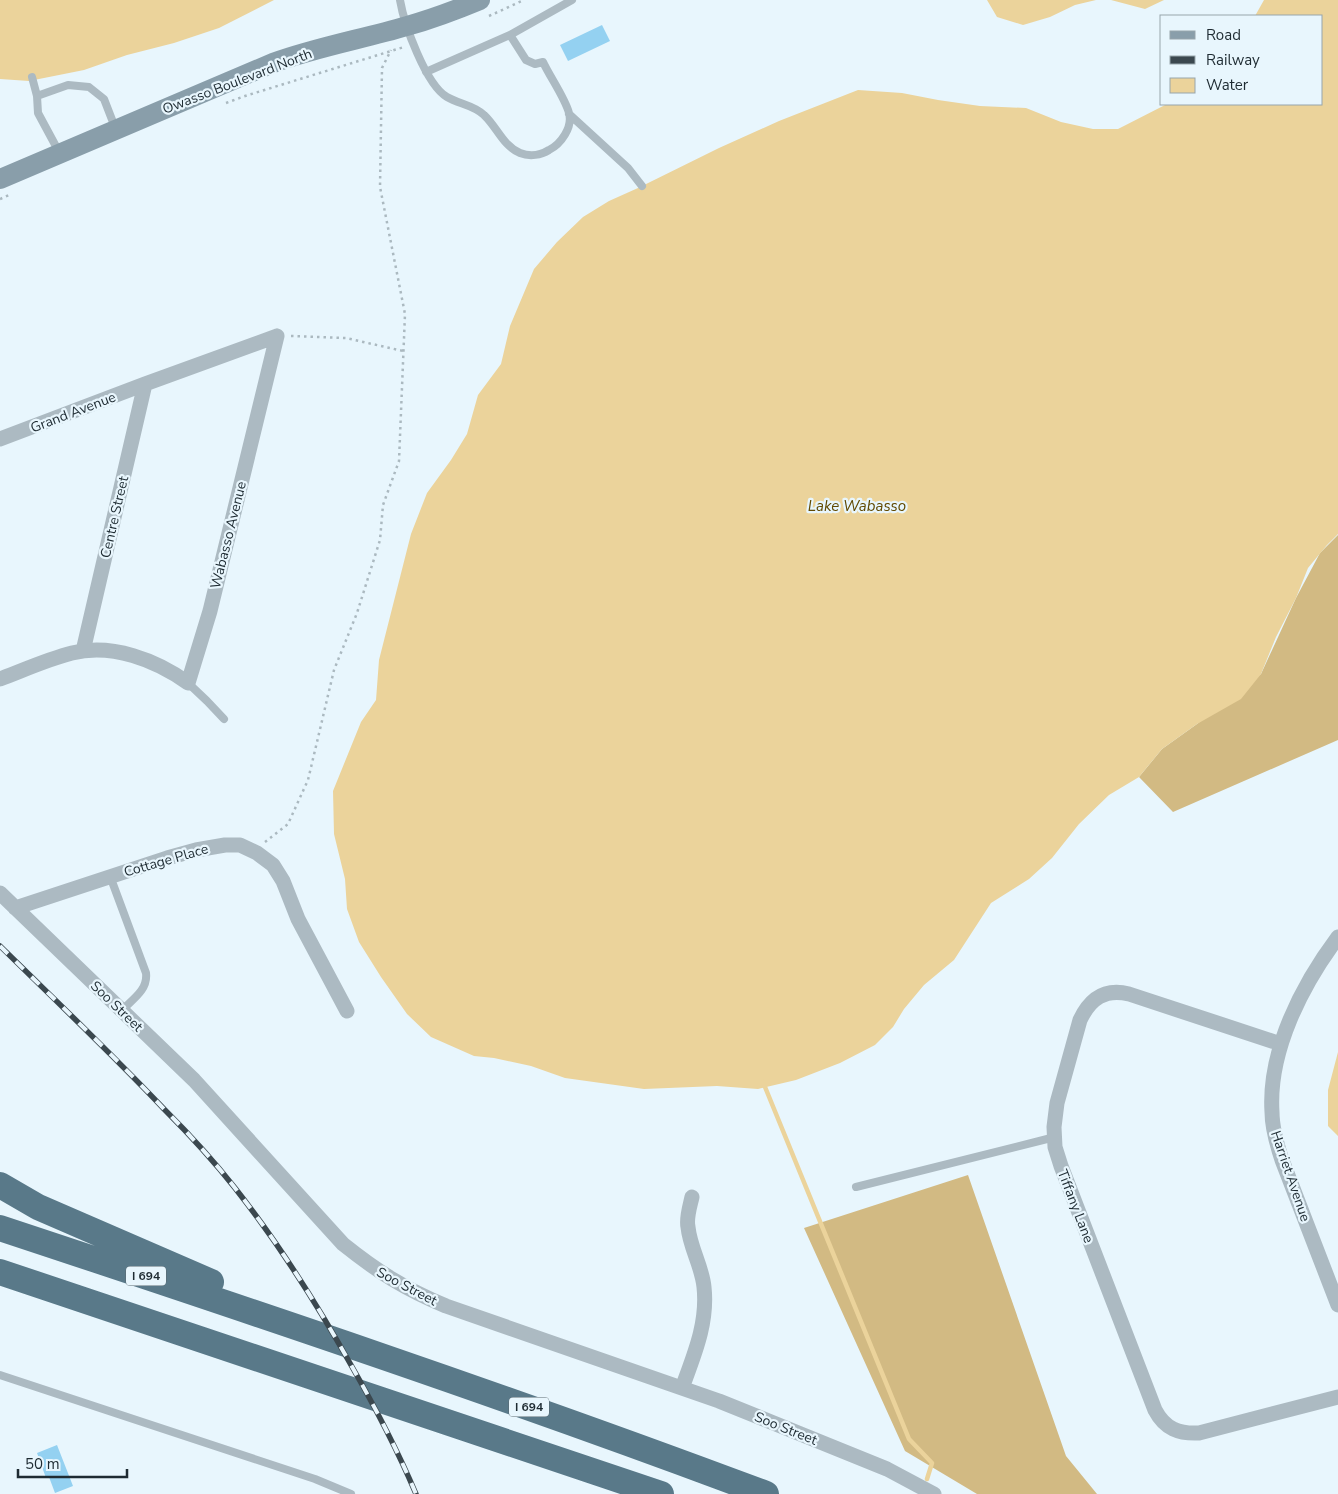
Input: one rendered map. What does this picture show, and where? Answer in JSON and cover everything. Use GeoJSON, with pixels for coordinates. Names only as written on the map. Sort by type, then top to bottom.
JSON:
{"type":"FeatureCollection","features":[{"type":"Feature","properties":{"kind":"highway"},"geometry":{"type":"LineString","coordinates":[[0,1185],[38,1207],[241,1295],[291,1324]]}},
{"type":"Feature","properties":{"kind":"highway","name":"I 694"},"geometry":{"type":"LineString","coordinates":[[0,1228],[291,1324],[600,1432],[766,1494]]}},
{"type":"Feature","properties":{"kind":"highway"},"geometry":{"type":"LineString","coordinates":[[0,1272],[661,1494]]}},
{"type":"Feature","properties":{"kind":"highway"},"geometry":{"type":"LineString","coordinates":[[0,1283],[58,1292]]}},
{"type":"Feature","properties":{"kind":"street","name":"Owasso Boulevard North"},"geometry":{"type":"LineString","coordinates":[[4,187],[60,154],[239,77],[288,58],[410,35],[454,10],[482,9]]}},
{"type":"Feature","properties":{"kind":"street","name":"Grand Avenue"},"geometry":{"type":"LineString","coordinates":[[0,439],[277,336]]}},
{"type":"Feature","properties":{"kind":"street","name":"Wabasso Avenue"},"geometry":{"type":"LineString","coordinates":[[188,683],[210,611],[277,336]]}},
{"type":"Feature","properties":{"kind":"street","name":"Centre Street"},"geometry":{"type":"LineString","coordinates":[[83,651],[145,384]]}},
{"type":"Feature","properties":{"kind":"street"},"geometry":{"type":"LineString","coordinates":[[0,679],[54,658],[83,651],[102,650],[121,652],[140,658],[174,673],[188,683]]}},
{"type":"Feature","properties":{"kind":"street","name":"Cottage Place"},"geometry":{"type":"LineString","coordinates":[[15,908],[196,850],[225,845],[240,845],[257,853],[273,866],[283,882],[298,919],[347,1011]]}},
{"type":"Feature","properties":{"kind":"street","name":"Soo Street"},"geometry":{"type":"LineString","coordinates":[[0,893],[194,1080],[343,1244],[397,1283],[439,1303],[719,1401],[887,1469],[934,1494]]}},
{"type":"Feature","properties":{"kind":"street","name":"Harriet Avenue"},"geometry":{"type":"LineString","coordinates":[[1338,937],[1309,981],[1294,1012],[1281,1044],[1275,1066],[1272,1090],[1275,1138],[1338,1305]]}},
{"type":"Feature","properties":{"kind":"street","name":"Tiffany Lane"},"geometry":{"type":"LineString","coordinates":[[1281,1044],[1129,994],[1114,992],[1103,994],[1092,1001],[1085,1009],[1080,1020],[1058,1103],[1054,1127],[1055,1147],[1155,1410],[1166,1425],[1176,1431],[1188,1434],[1199,1433],[1338,1397]]}},
{"type":"Feature","properties":{"kind":"street"},"geometry":{"type":"LineString","coordinates":[[682,1388],[702,1332],[704,1309],[704,1287],[687,1226],[692,1197]]}},
{"type":"Feature","properties":{"kind":"lane"},"geometry":{"type":"LineString","coordinates":[[400,0],[410,35],[426,72],[438,89],[445,97],[478,109],[510,146],[520,153],[533,156],[557,147],[566,134],[570,114]]}},
{"type":"Feature","properties":{"kind":"lane"},"geometry":{"type":"LineString","coordinates":[[426,72],[510,35],[572,0]]}},
{"type":"Feature","properties":{"kind":"lane"},"geometry":{"type":"LineString","coordinates":[[510,35],[526,60],[535,64],[543,62],[570,114],[628,168],[642,186]]}},
{"type":"Feature","properties":{"kind":"lane"},"geometry":{"type":"LineString","coordinates":[[32,77],[37,96],[38,113],[60,154]]}},
{"type":"Feature","properties":{"kind":"lane"},"geometry":{"type":"LineString","coordinates":[[37,96],[68,85],[89,87],[104,100],[116,130]]}},
{"type":"Feature","properties":{"kind":"lane"},"geometry":{"type":"LineString","coordinates":[[188,683],[224,719]]}},
{"type":"Feature","properties":{"kind":"lane"},"geometry":{"type":"LineString","coordinates":[[110,876],[147,980],[143,990],[121,1011]]}},
{"type":"Feature","properties":{"kind":"lane"},"geometry":{"type":"LineString","coordinates":[[856,1187],[1055,1137]]}},
{"type":"Feature","properties":{"kind":"lane"},"geometry":{"type":"LineString","coordinates":[[0,1375],[315,1479],[352,1494]]}},
{"type":"Feature","properties":{"kind":"path"},"geometry":{"type":"LineString","coordinates":[[482,9],[524,0]]}},
{"type":"Feature","properties":{"kind":"path"},"geometry":{"type":"LineString","coordinates":[[224,104],[391,50],[410,35]]}},
{"type":"Feature","properties":{"kind":"path"},"geometry":{"type":"LineString","coordinates":[[257,853],[266,839],[288,824],[308,780],[334,670],[357,613],[380,540],[383,505],[399,460],[405,314],[380,187],[382,68],[391,50]]}},
{"type":"Feature","properties":{"kind":"path"},"geometry":{"type":"LineString","coordinates":[[0,199],[4,187]]}},
{"type":"Feature","properties":{"kind":"path"},"geometry":{"type":"LineString","coordinates":[[277,336],[346,338],[403,351]]}},
{"type":"Feature","properties":{"kind":"shaded area"},"geometry":{"type":"Polygon","coordinates":[[[1338,535],[1338,740],[1173,812],[1139,777],[1162,749],[1261,674],[1296,598],[1320,553],[1338,535]]]}},
{"type":"Feature","properties":{"kind":"shaded area"},"geometry":{"type":"Polygon","coordinates":[[[968,1175],[1066,1456],[1097,1494],[977,1494],[905,1451],[804,1228],[968,1175]]]}},
{"type":"Feature","properties":{"kind":"water"},"geometry":{"type":"Polygon","coordinates":[[[0,0],[274,0],[219,28],[174,43],[127,55],[84,70],[29,81],[0,79],[0,0]]]}},
{"type":"Feature","properties":{"kind":"water"},"geometry":{"type":"Polygon","coordinates":[[[987,0],[1096,0],[1075,5],[1050,17],[1023,25],[997,17],[987,0]]]}},
{"type":"Feature","properties":{"kind":"water"},"geometry":{"type":"Polygon","coordinates":[[[1111,0],[1164,0],[1145,9],[1111,0]]]}},
{"type":"Feature","properties":{"kind":"water","name":"Lake Wabasso"},"geometry":{"type":"Polygon","coordinates":[[[1264,0],[1338,0],[1338,534],[1308,568],[1261,674],[1241,699],[1197,724],[1162,749],[1139,777],[1109,795],[1079,824],[1052,858],[1029,879],[991,903],[954,960],[924,985],[904,1009],[893,1027],[875,1045],[840,1063],[796,1080],[758,1089],[717,1086],[644,1089],[565,1078],[531,1066],[474,1056],[431,1037],[407,1014],[359,942],[347,909],[345,879],[334,834],[333,791],[361,722],[376,700],[379,660],[411,534],[427,493],[467,434],[478,395],[501,364],[510,326],[534,269],[557,242],[583,217],[609,201],[779,121],[858,90],[902,93],[980,106],[1026,108],[1061,122],[1093,129],[1118,129],[1165,105],[1323,105],[1323,15],[1256,15],[1264,0]]]}},
{"type":"Feature","properties":{"kind":"water"},"geometry":{"type":"Polygon","coordinates":[[[1338,1052],[1338,1136],[1328,1126],[1328,1090],[1338,1052]]]}},
{"type":"Feature","properties":{"kind":"building"},"geometry":{"type":"Polygon","coordinates":[[[602,25],[610,41],[568,61],[560,45],[602,25]]]}},
{"type":"Feature","properties":{"kind":"building"},"geometry":{"type":"Polygon","coordinates":[[[57,1445],[73,1486],[55,1493],[49,1477],[46,1478],[37,1453],[57,1445]]]}},
{"type":"Feature","properties":{"kind":"waterway"},"geometry":{"type":"LineString","coordinates":[[763,1082],[909,1439],[932,1463],[927,1479]]}},
{"type":"Feature","properties":{"kind":"railway"},"geometry":{"type":"LineString","coordinates":[[0,946],[183,1128],[218,1167],[251,1209],[297,1275],[338,1342],[385,1428],[416,1494]]}}]}
